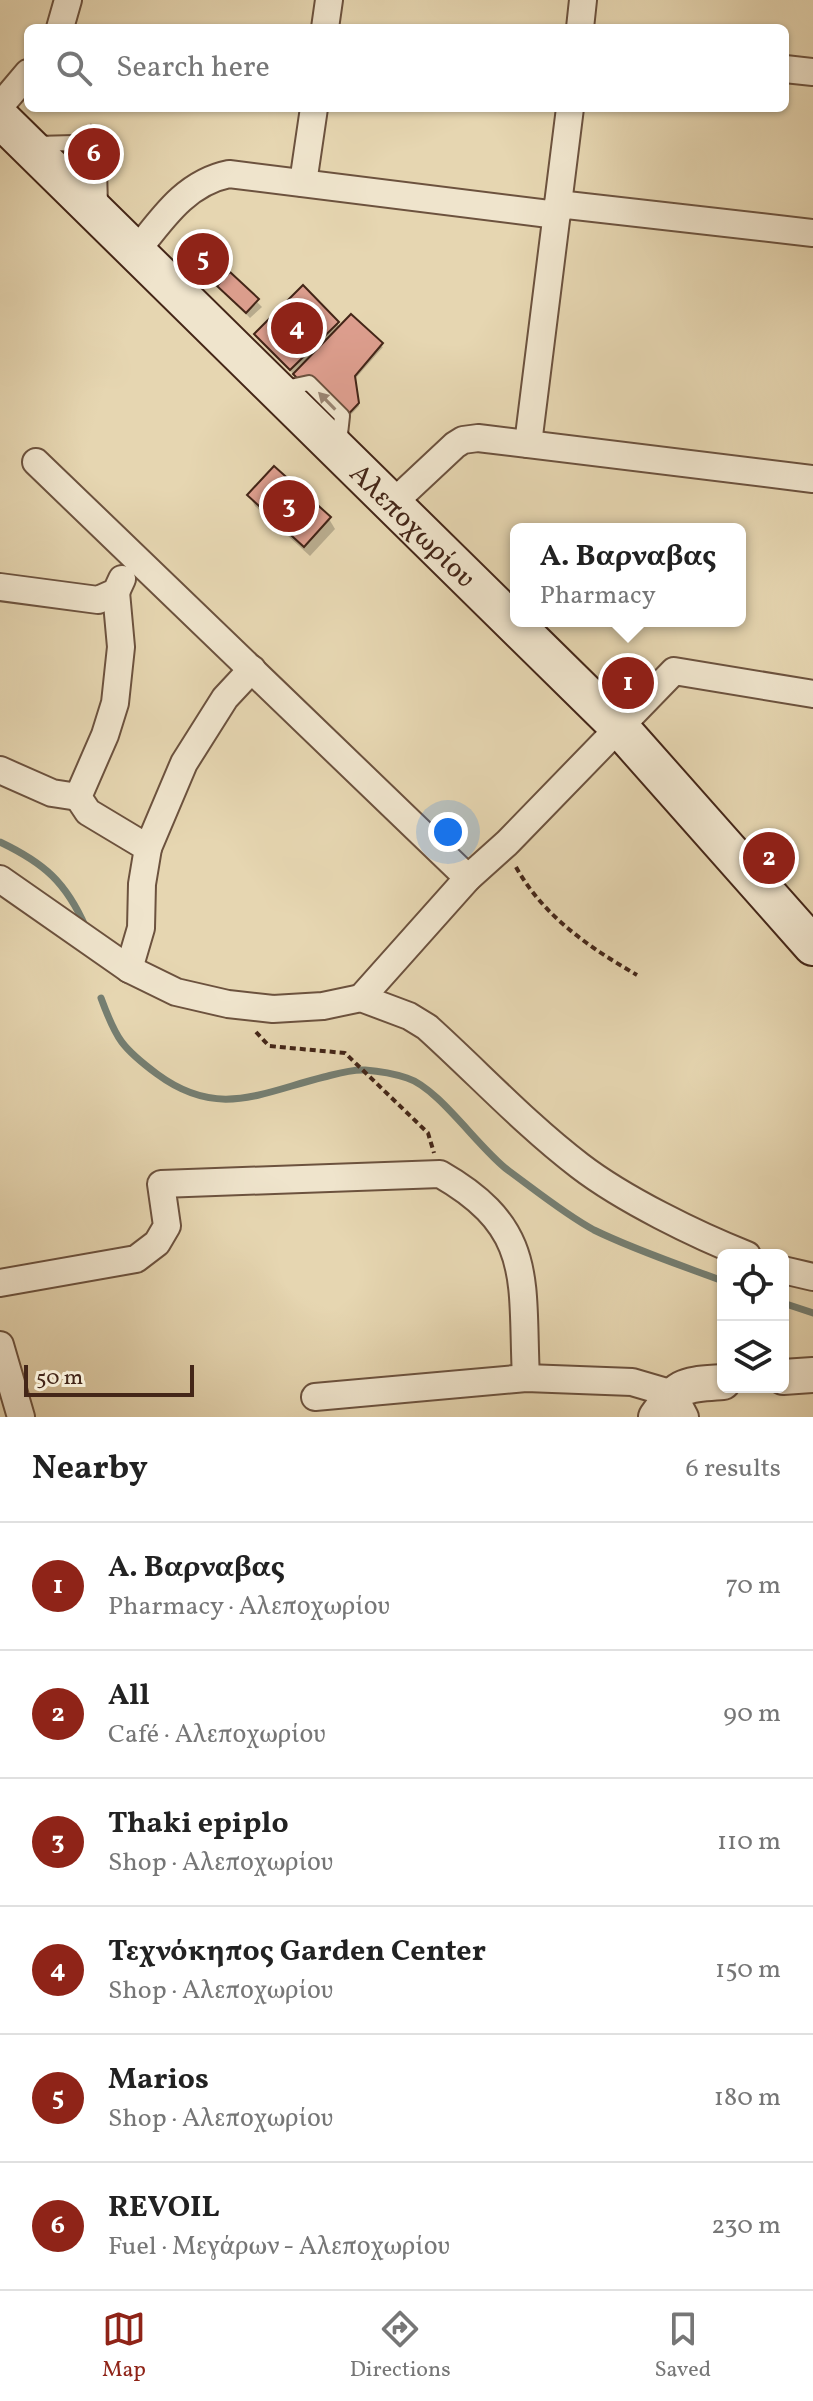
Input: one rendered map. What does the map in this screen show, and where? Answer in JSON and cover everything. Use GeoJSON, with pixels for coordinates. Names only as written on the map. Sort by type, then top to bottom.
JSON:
{"type":"FeatureCollection","features":[{"type":"Feature","properties":{"kind":"main road","name":"Αλεποχωρίου"},"geometry":{"type":"LineString","coordinates":[[13,131],[510,620]]}},
{"type":"Feature","properties":{"kind":"main road","name":"Αλεποχωρίου"},"geometry":{"type":"LineString","coordinates":[[517,627],[619,727],[813,946]]}},
{"type":"Feature","properties":{"kind":"street"},"geometry":{"type":"LineString","coordinates":[[61,24],[68,0]]}},
{"type":"Feature","properties":{"kind":"street"},"geometry":{"type":"LineString","coordinates":[[326,24],[329,0]]}},
{"type":"Feature","properties":{"kind":"street"},"geometry":{"type":"LineString","coordinates":[[580,24],[583,0]]}},
{"type":"Feature","properties":{"kind":"street"},"geometry":{"type":"LineString","coordinates":[[789,69],[813,72]]}},
{"type":"Feature","properties":{"kind":"street"},"geometry":{"type":"LineString","coordinates":[[0,106],[24,78]]}},
{"type":"Feature","properties":{"kind":"street"},"geometry":{"type":"LineString","coordinates":[[303,183],[313,112]]}},
{"type":"Feature","properties":{"kind":"street"},"geometry":{"type":"LineString","coordinates":[[528,444],[569,112]]}},
{"type":"Feature","properties":{"kind":"street"},"geometry":{"type":"LineString","coordinates":[[135,253],[164,216],[191,190],[208,179],[229,174],[813,233]]}},
{"type":"Feature","properties":{"kind":"street"},"geometry":{"type":"LineString","coordinates":[[392,504],[463,440],[478,438],[813,479]]}},
{"type":"Feature","properties":{"kind":"street"},"geometry":{"type":"LineString","coordinates":[[36,462],[468,878]]}},
{"type":"Feature","properties":{"kind":"street"},"geometry":{"type":"LineString","coordinates":[[78,797],[105,735],[115,703],[121,647],[116,592],[134,558]]}},
{"type":"Feature","properties":{"kind":"street"},"geometry":{"type":"LineString","coordinates":[[0,587],[98,600],[116,592]]}},
{"type":"Feature","properties":{"kind":"street"},"geometry":{"type":"LineString","coordinates":[[129,969],[141,928],[142,884],[148,848],[184,763],[225,698],[252,669]]}},
{"type":"Feature","properties":{"kind":"street"},"geometry":{"type":"LineString","coordinates":[[361,998],[468,878],[507,843],[674,671],[813,694]]}},
{"type":"Feature","properties":{"kind":"street"},"geometry":{"type":"LineString","coordinates":[[0,770],[52,793],[78,797],[88,812],[148,848]]}},
{"type":"Feature","properties":{"kind":"street"},"geometry":{"type":"LineString","coordinates":[[0,879],[129,969],[176,992],[228,1004],[273,1009],[323,1006],[361,998],[409,1016],[427,1027],[550,1142],[583,1168],[619,1191],[735,1249]]}},
{"type":"Feature","properties":{"kind":"street"},"geometry":{"type":"LineString","coordinates":[[0,1283],[136,1259],[157,1243],[167,1226],[161,1184],[440,1174],[465,1188],[484,1205],[513,1244],[521,1267],[526,1378]]}},
{"type":"Feature","properties":{"kind":"street"},"geometry":{"type":"LineString","coordinates":[[789,1271],[813,1277]]}},
{"type":"Feature","properties":{"kind":"street"},"geometry":{"type":"LineString","coordinates":[[0,1345],[21,1417]]}},
{"type":"Feature","properties":{"kind":"street"},"geometry":{"type":"LineString","coordinates":[[789,1377],[813,1375]]}},
{"type":"Feature","properties":{"kind":"street"},"geometry":{"type":"LineString","coordinates":[[315,1397],[526,1378],[632,1382],[671,1409],[686,1385],[717,1382]]}},
{"type":"Feature","properties":{"kind":"path"},"geometry":{"type":"LineString","coordinates":[[507,843],[517,870],[548,909],[595,951],[637,975]]}},
{"type":"Feature","properties":{"kind":"path"},"geometry":{"type":"LineString","coordinates":[[228,1004],[269,1046],[345,1053],[428,1133],[440,1174]]}},
{"type":"Feature","properties":{"kind":"building"},"geometry":{"type":"Polygon","coordinates":[[[91,125],[112,145],[92,166],[71,146],[91,125]]]}},
{"type":"Feature","properties":{"kind":"building"},"geometry":{"type":"Polygon","coordinates":[[[193,239],[222,269],[212,278],[184,248],[193,239]]]}},
{"type":"Feature","properties":{"kind":"building"},"geometry":{"type":"Polygon","coordinates":[[[230,272],[259,299],[246,313],[217,286],[230,272]]]}},
{"type":"Feature","properties":{"kind":"building"},"geometry":{"type":"Polygon","coordinates":[[[303,285],[339,322],[290,370],[254,334],[303,285]]]}},
{"type":"Feature","properties":{"kind":"building"},"geometry":{"type":"Polygon","coordinates":[[[351,314],[383,343],[355,376],[359,403],[341,422],[293,374],[351,314]]]}},
{"type":"Feature","properties":{"kind":"building"},"geometry":{"type":"Polygon","coordinates":[[[274,466],[331,517],[304,547],[247,495],[274,466]]]}},
{"type":"Feature","properties":{"kind":"waterway"},"geometry":{"type":"LineString","coordinates":[[0,842],[29,858],[52,876],[70,898],[86,928]]}},
{"type":"Feature","properties":{"kind":"waterway"},"geometry":{"type":"LineString","coordinates":[[101,998],[116,1033],[136,1057],[179,1088],[200,1096],[220,1099],[259,1095],[355,1070],[407,1078],[432,1094],[497,1161],[573,1217],[625,1244],[717,1279]]}},
{"type":"Feature","properties":{"kind":"waterway"},"geometry":{"type":"LineString","coordinates":[[789,1305],[813,1313]]}},
{"type":"Feature","properties":{"kind":"place","name":"REVOIL"},"geometry":{"type":"Point","coordinates":[94,154]}},
{"type":"Feature","properties":{"kind":"place","name":"Marios"},"geometry":{"type":"Point","coordinates":[203,259]}},
{"type":"Feature","properties":{"kind":"place","name":"Τεχνόκηπος Garden Center"},"geometry":{"type":"Point","coordinates":[297,328]}},
{"type":"Feature","properties":{"kind":"place","name":"Thaki epiplo"},"geometry":{"type":"Point","coordinates":[289,506]}},
{"type":"Feature","properties":{"kind":"place","name":"Α. Βαρναβας"},"geometry":{"type":"Point","coordinates":[628,683]}},
{"type":"Feature","properties":{"kind":"place","name":"All"},"geometry":{"type":"Point","coordinates":[769,858]}}]}
